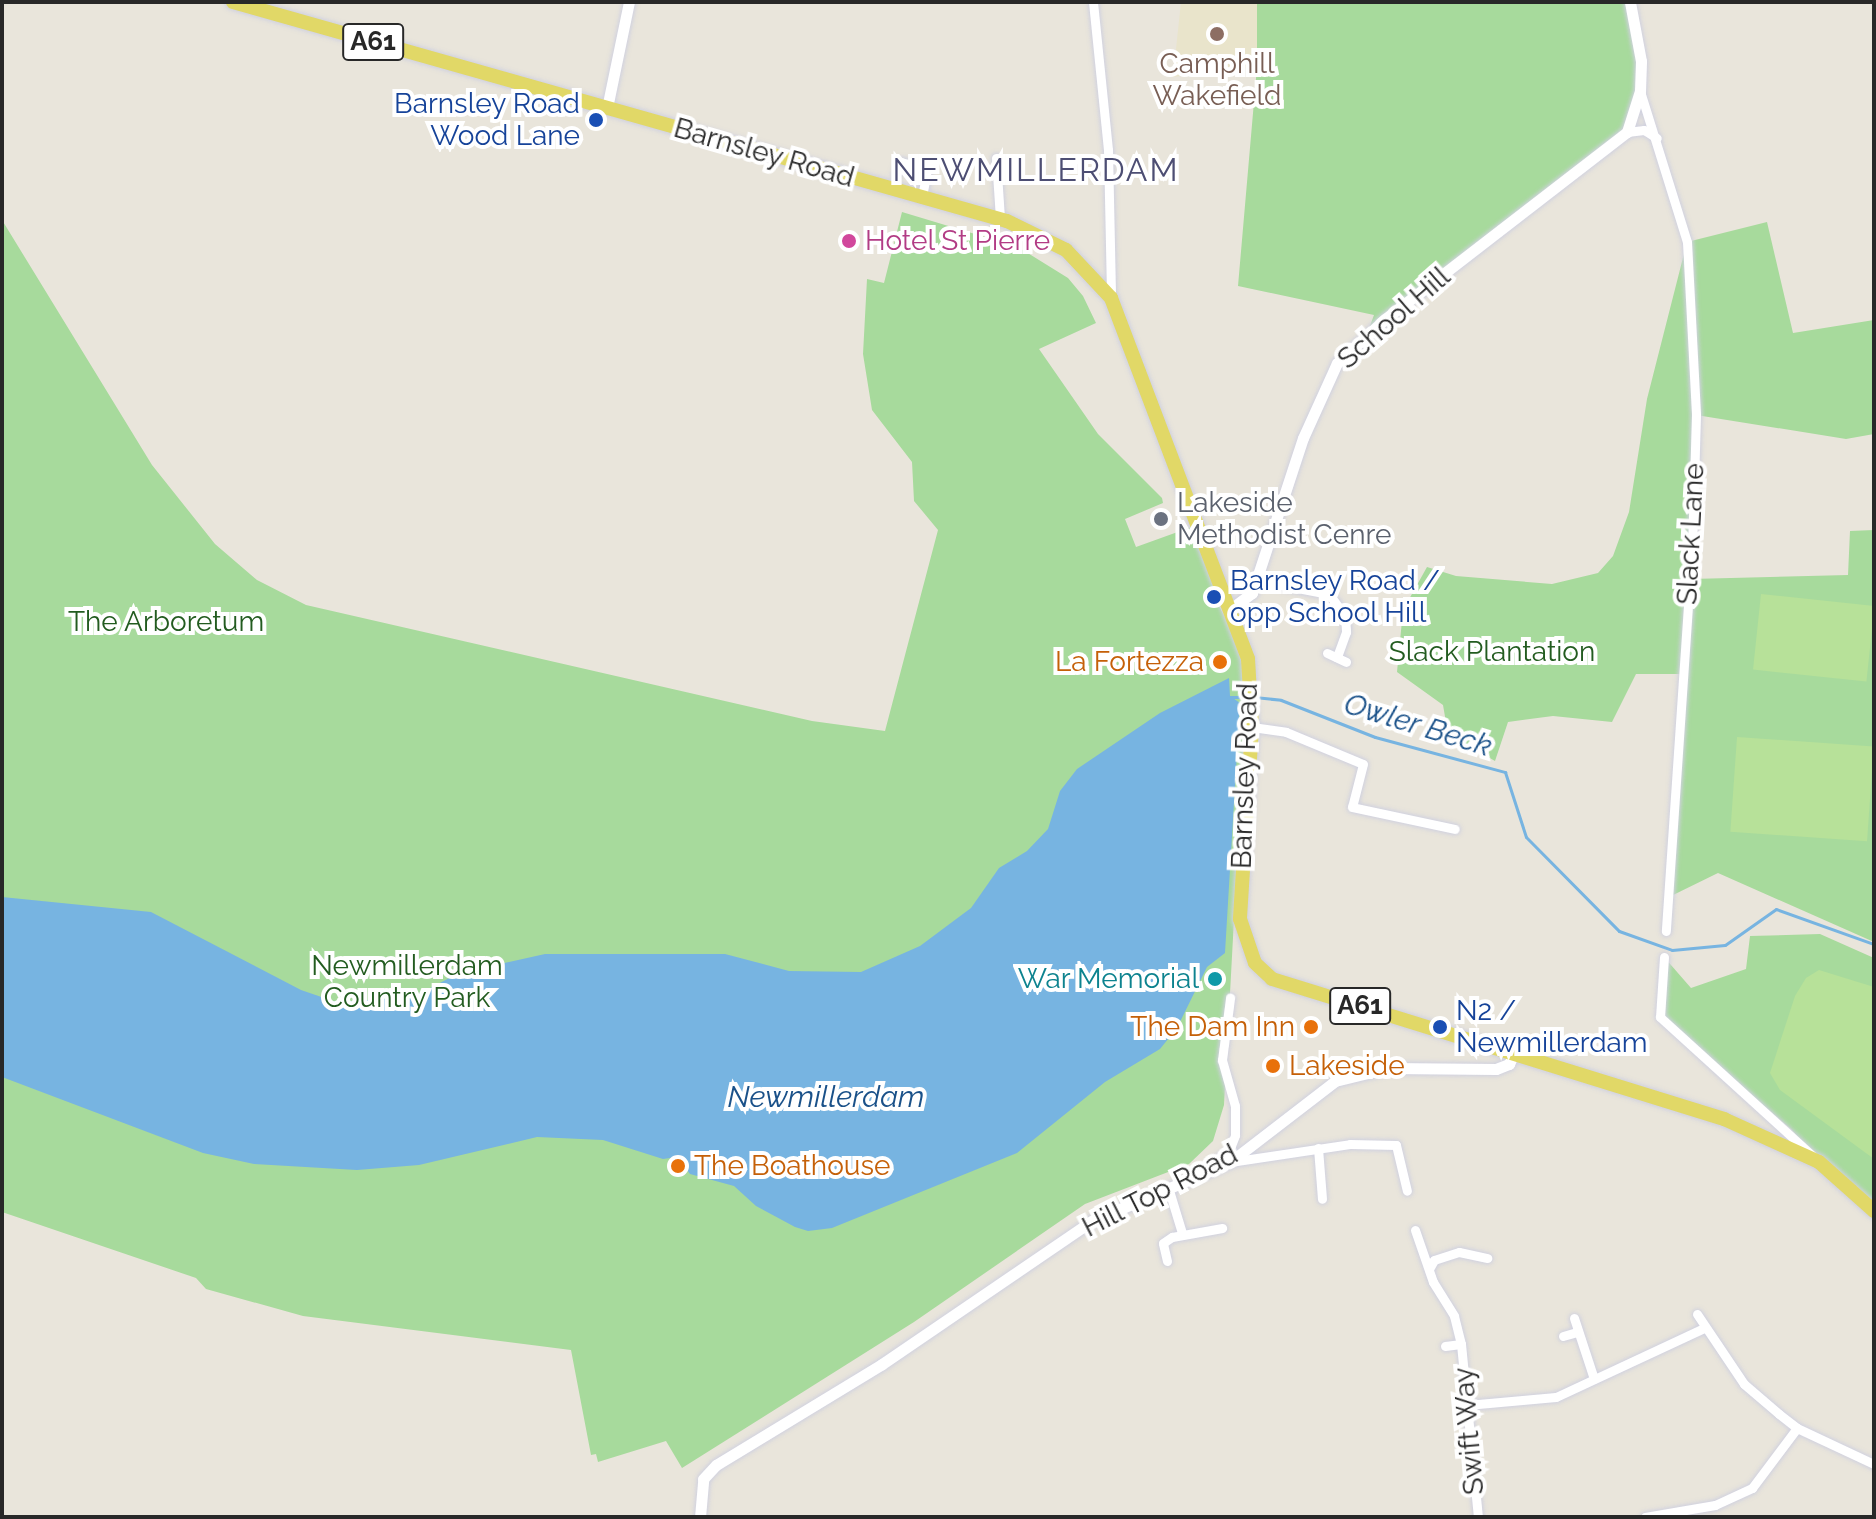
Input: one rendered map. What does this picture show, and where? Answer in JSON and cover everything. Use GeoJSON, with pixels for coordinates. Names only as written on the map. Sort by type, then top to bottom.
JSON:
{"type":"FeatureCollection","features":[{"type":"Feature","properties":{"kind":"main road","name":"Barnsley Road"},"geometry":{"type":"LineString","coordinates":[[233,2],[1000,219],[1066,250],[1111,298],[1232,608],[1252,697],[1240,919],[1255,963],[1272,979],[1724,1119],[1819,1162],[1874,1211]]}},
{"type":"Feature","properties":{"kind":"street"},"geometry":{"type":"LineString","coordinates":[[607,108],[629,2]]}},
{"type":"Feature","properties":{"kind":"street"},"geometry":{"type":"LineString","coordinates":[[1093,2],[1108,150],[1111,298]]}},
{"type":"Feature","properties":{"kind":"street"},"geometry":{"type":"LineString","coordinates":[[1630,2],[1640,91],[1627,132],[1644,130],[1659,140]]}},
{"type":"Feature","properties":{"kind":"street","name":"Slack Lane"},"geometry":{"type":"LineString","coordinates":[[1640,91],[1659,140],[1687,242],[1696,415],[1692,547],[1666,931]]}},
{"type":"Feature","properties":{"kind":"street","name":"School Hill"},"geometry":{"type":"LineString","coordinates":[[1232,608],[1252,593],[1303,438],[1337,363],[1367,334],[1627,132]]}},
{"type":"Feature","properties":{"kind":"street"},"geometry":{"type":"LineString","coordinates":[[996,158],[1000,219]]}},
{"type":"Feature","properties":{"kind":"street"},"geometry":{"type":"LineString","coordinates":[[896,175],[901,162],[927,169],[922,197]]}},
{"type":"Feature","properties":{"kind":"street"},"geometry":{"type":"LineString","coordinates":[[1256,580],[1329,594],[1345,616],[1346,632],[1337,657]]}},
{"type":"Feature","properties":{"kind":"street"},"geometry":{"type":"LineString","coordinates":[[1252,727],[1286,732],[1363,764],[1352,807],[1455,829]]}},
{"type":"Feature","properties":{"kind":"street"},"geometry":{"type":"LineString","coordinates":[[1664,957],[1660,1017],[1819,1162]]}},
{"type":"Feature","properties":{"kind":"street"},"geometry":{"type":"LineString","coordinates":[[1203,1171],[1229,1151],[1235,1135],[1235,1106],[1222,1060],[1230,998]]}},
{"type":"Feature","properties":{"kind":"street","name":"Hill Top Road"},"geometry":{"type":"LineString","coordinates":[[700,1517],[703,1479],[1092,1221],[1230,1162],[1335,1081],[1388,1068],[1496,1069],[1509,1064],[1514,1053]]}},
{"type":"Feature","properties":{"kind":"street"},"geometry":{"type":"LineString","coordinates":[[1230,1162],[1318,1148],[1396,1145],[1407,1191]]}},
{"type":"Feature","properties":{"kind":"street"},"geometry":{"type":"LineString","coordinates":[[1318,1148],[1322,1199]]}},
{"type":"Feature","properties":{"kind":"street"},"geometry":{"type":"LineString","coordinates":[[1168,1187],[1182,1233]]}},
{"type":"Feature","properties":{"kind":"street"},"geometry":{"type":"LineString","coordinates":[[1167,1261],[1163,1243],[1182,1233],[1222,1228]]}},
{"type":"Feature","properties":{"kind":"street","name":"Swift Way"},"geometry":{"type":"LineString","coordinates":[[1415,1230],[1461,1344],[1478,1517]]}},
{"type":"Feature","properties":{"kind":"street"},"geometry":{"type":"LineString","coordinates":[[1429,1269],[1434,1260],[1459,1252],[1487,1258]]}},
{"type":"Feature","properties":{"kind":"street"},"geometry":{"type":"LineString","coordinates":[[1697,1314],[1744,1384],[1797,1428],[1874,1464]]}},
{"type":"Feature","properties":{"kind":"street"},"geometry":{"type":"LineString","coordinates":[[1574,1318],[1594,1379]]}},
{"type":"Feature","properties":{"kind":"street"},"geometry":{"type":"LineString","coordinates":[[1467,1405],[1537,1402],[1704,1328]]}},
{"type":"Feature","properties":{"kind":"street"},"geometry":{"type":"LineString","coordinates":[[1563,1336],[1577,1332]]}},
{"type":"Feature","properties":{"kind":"street","name":"Swift Way"},"geometry":{"type":"LineString","coordinates":[[1445,1346],[1461,1344]]}},
{"type":"Feature","properties":{"kind":"street"},"geometry":{"type":"LineString","coordinates":[[1645,1517],[1722,1503],[1763,1480],[1797,1428]]}},
{"type":"Feature","properties":{"kind":"street"},"geometry":{"type":"LineString","coordinates":[[1722,1503],[1724,1517]]}},
{"type":"Feature","properties":{"kind":"shaded area","name":"Camphill Wakefield"},"geometry":{"type":"Polygon","coordinates":[[[1181,2],[1257,2],[1257,67],[1173,77],[1181,2]]]}},
{"type":"Feature","properties":{"kind":"green space"},"geometry":{"type":"Polygon","coordinates":[[[1257,2],[1630,2],[1641,61],[1627,132],[1367,334],[1374,315],[1238,286],[1257,67],[1257,2]]]}},
{"type":"Feature","properties":{"kind":"green space","name":"Newmillerdam Country Park"},"geometry":{"type":"Polygon","coordinates":[[[902,212],[1018,247],[1068,278],[1083,296],[1096,323],[1039,349],[1098,434],[1162,498],[1163,503],[1125,519],[1136,547],[1197,525],[1220,579],[1214,597],[1248,659],[1224,1105],[1213,1141],[1189,1164],[1085,1204],[914,1322],[682,1468],[666,1441],[598,1462],[596,1454],[591,1455],[571,1350],[303,1316],[206,1289],[196,1278],[2,1212],[2,220],[152,465],[215,544],[257,580],[306,605],[812,721],[885,731],[938,530],[914,501],[912,462],[872,410],[863,354],[867,279],[884,283],[902,212]]]}},
{"type":"Feature","properties":{"kind":"green space","name":"Slack Plantation"},"geometry":{"type":"Polygon","coordinates":[[[1767,222],[1793,333],[1874,320],[1874,434],[1846,439],[1696,415],[1691,579],[1848,575],[1850,531],[1874,530],[1874,942],[1718,873],[1669,897],[1682,674],[1636,674],[1612,722],[1553,716],[1508,722],[1495,761],[1448,734],[1443,705],[1397,672],[1403,610],[1427,567],[1456,576],[1552,584],[1598,573],[1613,556],[1629,512],[1647,399],[1687,242],[1767,222]]]}},
{"type":"Feature","properties":{"kind":"green space"},"geometry":{"type":"Polygon","coordinates":[[[1761,594],[1874,606],[1866,681],[1753,670],[1761,594]]]}},
{"type":"Feature","properties":{"kind":"green space"},"geometry":{"type":"Polygon","coordinates":[[[1737,737],[1874,747],[1867,841],[1730,832],[1737,737]]]}},
{"type":"Feature","properties":{"kind":"green space"},"geometry":{"type":"Polygon","coordinates":[[[1820,934],[1874,958],[1874,1211],[1819,1162],[1791,1129],[1660,1017],[1664,957],[1691,988],[1746,969],[1750,936],[1820,934]]]}},
{"type":"Feature","properties":{"kind":"green space"},"geometry":{"type":"Polygon","coordinates":[[[1819,970],[1874,987],[1874,1159],[1780,1090],[1770,1073],[1795,996],[1806,978],[1819,970]]]}},
{"type":"Feature","properties":{"kind":"water","name":"Newmillerdam"},"geometry":{"type":"Polygon","coordinates":[[[1229,678],[1230,696],[1240,703],[1225,953],[1207,967],[1177,1028],[1160,1049],[1105,1082],[1017,1153],[832,1228],[808,1231],[795,1227],[756,1206],[734,1186],[690,1174],[677,1157],[663,1159],[603,1140],[537,1137],[419,1165],[357,1170],[254,1164],[203,1153],[2,1077],[2,897],[151,912],[301,990],[336,1002],[413,997],[459,973],[545,954],[725,954],[789,971],[861,972],[920,946],[971,908],[999,868],[1027,851],[1048,829],[1060,791],[1077,769],[1160,713],[1229,678]]]}},
{"type":"Feature","properties":{"kind":"waterway","name":"Owler Beck"},"geometry":{"type":"LineString","coordinates":[[1230,697],[1246,697]]}},
{"type":"Feature","properties":{"kind":"waterway","name":"Owler Beck"},"geometry":{"type":"LineString","coordinates":[[1254,697],[1281,700],[1375,737],[1505,772],[1526,837],[1619,931],[1672,950],[1725,945],[1776,909],[1874,944]]}},
{"type":"Feature","properties":{"kind":"place","name":"Camphill Wakefield"},"geometry":{"type":"Point","coordinates":[1217,34]}},
{"type":"Feature","properties":{"kind":"place","name":"Barnsley Road Wood Lane"},"geometry":{"type":"Point","coordinates":[596,120]}},
{"type":"Feature","properties":{"kind":"place","name":"Hotel St Pierre"},"geometry":{"type":"Point","coordinates":[849,241]}},
{"type":"Feature","properties":{"kind":"place","name":"Lakeside Methodist Cenre"},"geometry":{"type":"Point","coordinates":[1161,519]}},
{"type":"Feature","properties":{"kind":"place","name":"Barnsley Road / opp School Hill"},"geometry":{"type":"Point","coordinates":[1214,597]}},
{"type":"Feature","properties":{"kind":"place","name":"La Fortezza"},"geometry":{"type":"Point","coordinates":[1220,662]}},
{"type":"Feature","properties":{"kind":"place","name":"War Memorial"},"geometry":{"type":"Point","coordinates":[1215,979]}},
{"type":"Feature","properties":{"kind":"place","name":"The Dam Inn"},"geometry":{"type":"Point","coordinates":[1311,1027]}},
{"type":"Feature","properties":{"kind":"place","name":"N2 / Newmillerdam"},"geometry":{"type":"Point","coordinates":[1440,1027]}},
{"type":"Feature","properties":{"kind":"place","name":"Lakeside"},"geometry":{"type":"Point","coordinates":[1273,1066]}},
{"type":"Feature","properties":{"kind":"place","name":"The Boathouse"},"geometry":{"type":"Point","coordinates":[678,1166]}},
{"type":"Feature","properties":{"kind":"district","name":"NEWMILLERDAM"},"geometry":{"type":"Point","coordinates":[1036,170]}},
{"type":"Feature","properties":{"kind":"park label","name":"The Arboretum"},"geometry":{"type":"Point","coordinates":[166,622]}}]}
